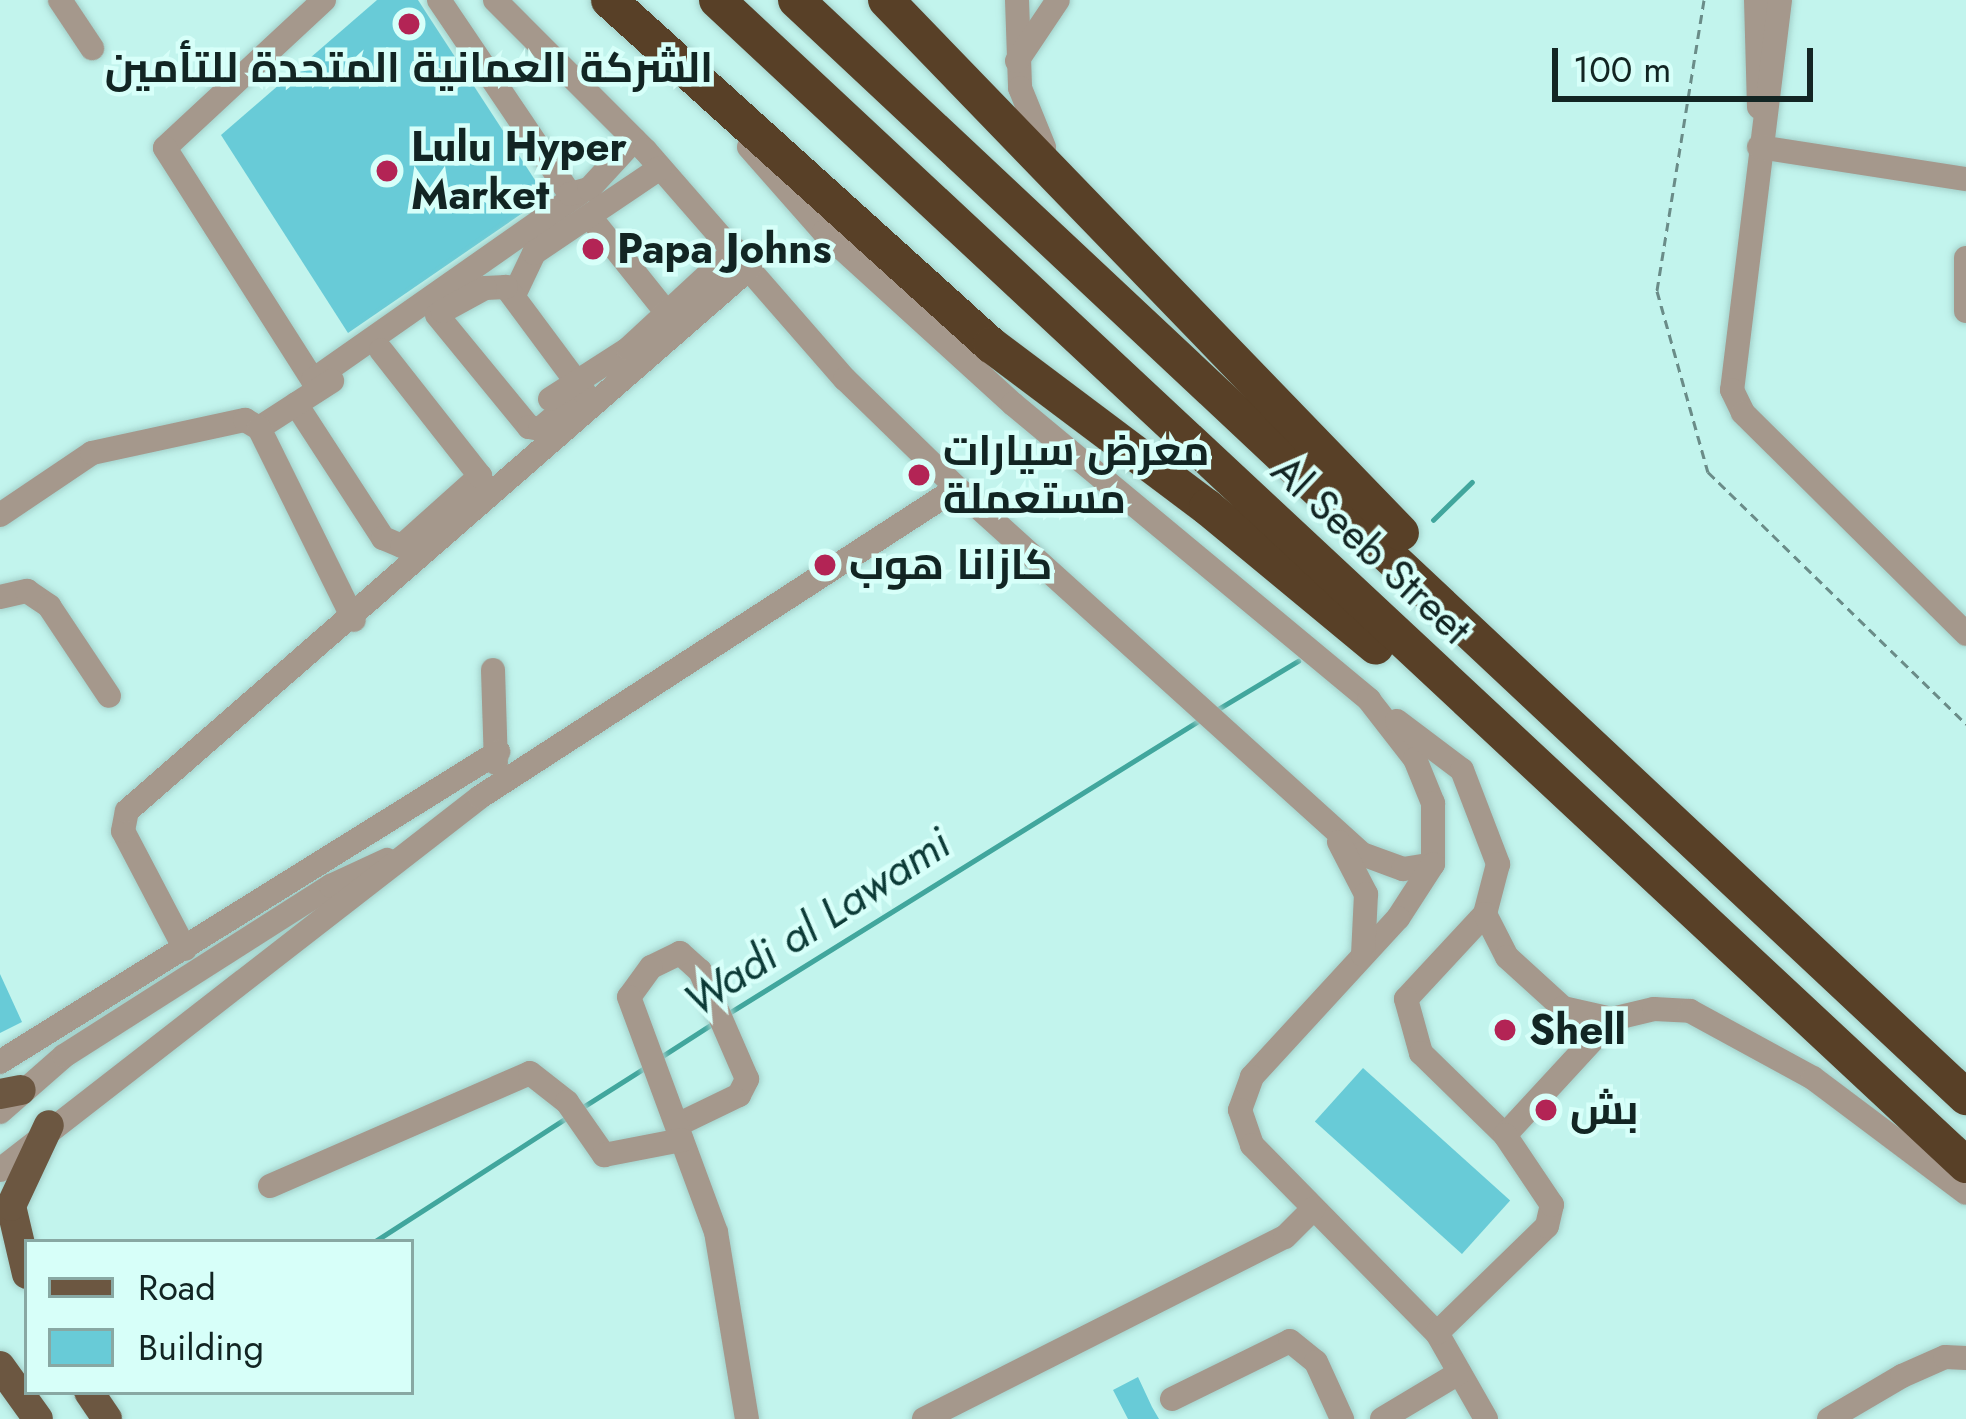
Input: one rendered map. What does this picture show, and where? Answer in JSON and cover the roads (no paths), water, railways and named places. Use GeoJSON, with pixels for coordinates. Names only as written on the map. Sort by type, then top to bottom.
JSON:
{"type":"FeatureCollection","features":[{"type":"Feature","properties":{"kind":"highway"},"geometry":{"type":"LineString","coordinates":[[609,0],[696,86],[992,345],[1207,506],[1767,980]]}},
{"type":"Feature","properties":{"kind":"highway","name":"Al Seeb Street"},"geometry":{"type":"LineString","coordinates":[[717,0],[1966,1165]]}},
{"type":"Feature","properties":{"kind":"highway","name":"Al Seeb Street"},"geometry":{"type":"LineString","coordinates":[[796,0],[1966,1097]]}},
{"type":"Feature","properties":{"kind":"highway"},"geometry":{"type":"LineString","coordinates":[[886,0],[1401,534],[1540,695]]}},
{"type":"Feature","properties":{"kind":"main road"},"geometry":{"type":"LineString","coordinates":[[24,1261],[11,1206],[49,1125]]}},
{"type":"Feature","properties":{"kind":"main road"},"geometry":{"type":"LineString","coordinates":[[0,1261],[24,1297]]}},
{"type":"Feature","properties":{"kind":"main road"},"geometry":{"type":"LineString","coordinates":[[4,1376],[38,1419]]}},
{"type":"Feature","properties":{"kind":"street"},"geometry":{"type":"LineString","coordinates":[[60,0],[92,48]]}},
{"type":"Feature","properties":{"kind":"street"},"geometry":{"type":"LineString","coordinates":[[324,0],[165,148],[313,380],[584,206],[660,168]]}},
{"type":"Feature","properties":{"kind":"street"},"geometry":{"type":"LineString","coordinates":[[439,0],[570,194],[667,313]]}},
{"type":"Feature","properties":{"kind":"street"},"geometry":{"type":"LineString","coordinates":[[495,0],[660,168],[845,379],[957,488],[1331,828],[1384,866],[1433,864]]}},
{"type":"Feature","properties":{"kind":"street"},"geometry":{"type":"LineString","coordinates":[[1017,0],[1016,64],[1028,123],[1131,258]]}},
{"type":"Feature","properties":{"kind":"street"},"geometry":{"type":"LineString","coordinates":[[1016,64],[1058,0]]}},
{"type":"Feature","properties":{"kind":"street"},"geometry":{"type":"LineString","coordinates":[[1756,0],[1759,140]]}},
{"type":"Feature","properties":{"kind":"street"},"geometry":{"type":"LineString","coordinates":[[1780,0],[1759,140],[1732,389],[1743,413],[1966,634]]}},
{"type":"Feature","properties":{"kind":"street"},"geometry":{"type":"LineString","coordinates":[[696,86],[824,232],[1013,404],[1369,700],[1462,770],[1498,864],[1485,914],[1406,999],[1421,1053],[1505,1135],[1552,1205],[1547,1226],[1437,1334]]}},
{"type":"Feature","properties":{"kind":"street"},"geometry":{"type":"LineString","coordinates":[[514,295],[534,253],[584,206],[634,140]]}},
{"type":"Feature","properties":{"kind":"street"},"geometry":{"type":"LineString","coordinates":[[1759,140],[1966,179]]}},
{"type":"Feature","properties":{"kind":"street"},"geometry":{"type":"LineString","coordinates":[[1966,257],[1966,310]]}},
{"type":"Feature","properties":{"kind":"street"},"geometry":{"type":"LineString","coordinates":[[550,399],[577,376],[628,349],[667,313],[742,260]]}},
{"type":"Feature","properties":{"kind":"street"},"geometry":{"type":"LineString","coordinates":[[185,949],[123,831],[127,811],[354,620],[742,260]]}},
{"type":"Feature","properties":{"kind":"street"},"geometry":{"type":"LineString","coordinates":[[259,428],[436,315],[467,296],[495,284],[514,295],[577,376],[584,392],[540,429],[529,427],[436,315]]}},
{"type":"Feature","properties":{"kind":"street"},"geometry":{"type":"LineString","coordinates":[[296,404],[388,544],[403,546],[478,482],[479,471],[381,350]]}},
{"type":"Feature","properties":{"kind":"street"},"geometry":{"type":"LineString","coordinates":[[0,514],[108,447],[238,419],[259,428],[354,620]]}},
{"type":"Feature","properties":{"kind":"street"},"geometry":{"type":"LineString","coordinates":[[0,1170],[49,1125],[480,797],[957,488]]}},
{"type":"Feature","properties":{"kind":"street"},"geometry":{"type":"LineString","coordinates":[[0,597],[27,591],[50,606],[110,696]]}},
{"type":"Feature","properties":{"kind":"street"},"geometry":{"type":"LineString","coordinates":[[480,797],[498,752],[493,670]]}},
{"type":"Feature","properties":{"kind":"street"},"geometry":{"type":"LineString","coordinates":[[1369,700],[1415,759],[1433,803],[1433,864],[1363,958],[1252,1077],[1240,1110],[1252,1145],[1437,1334],[1486,1419]]}},
{"type":"Feature","properties":{"kind":"street"},"geometry":{"type":"LineString","coordinates":[[0,1062],[498,752]]}},
{"type":"Feature","properties":{"kind":"street"},"geometry":{"type":"LineString","coordinates":[[1331,828],[1366,894],[1363,958]]}},
{"type":"Feature","properties":{"kind":"street"},"geometry":{"type":"LineString","coordinates":[[7,1098],[331,886],[422,843]]}},
{"type":"Feature","properties":{"kind":"street"},"geometry":{"type":"LineString","coordinates":[[1485,914],[1507,958],[1563,1008],[1612,1019],[1654,1009],[1690,1011],[1754,1042],[1966,1193]]}},
{"type":"Feature","properties":{"kind":"street"},"geometry":{"type":"LineString","coordinates":[[270,1186],[530,1073],[567,1102],[604,1155],[680,1133],[739,1095],[747,1079],[700,970],[680,953],[652,967],[629,997],[680,1133],[716,1232],[747,1419]]}},
{"type":"Feature","properties":{"kind":"street"},"geometry":{"type":"LineString","coordinates":[[1505,1135],[1612,1019]]}},
{"type":"Feature","properties":{"kind":"street"},"geometry":{"type":"LineString","coordinates":[[937,1416],[1286,1237],[1313,1209]]}},
{"type":"Feature","properties":{"kind":"street"},"geometry":{"type":"LineString","coordinates":[[1172,1399],[1290,1341],[1316,1361],[1342,1419]]}},
{"type":"Feature","properties":{"kind":"street"},"geometry":{"type":"LineString","coordinates":[[1829,1419],[1902,1376],[1966,1358]]}},
{"type":"Feature","properties":{"kind":"street"},"geometry":{"type":"LineString","coordinates":[[1382,1419],[1460,1373]]}},
{"type":"Feature","properties":{"kind":"waterway","name":"Wadi al Lawami"},"geometry":{"type":"LineString","coordinates":[[1433,520],[1472,482]]}},
{"type":"Feature","properties":{"kind":"waterway","name":"Wadi al Lawami"},"geometry":{"type":"LineString","coordinates":[[1215,711],[1298,661]]}},
{"type":"Feature","properties":{"kind":"waterway"},"geometry":{"type":"LineString","coordinates":[[726,1015],[1200,720]]}},
{"type":"Feature","properties":{"kind":"waterway","name":"Wadi al Lawami"},"geometry":{"type":"LineString","coordinates":[[661,1057],[712,1024]]}},
{"type":"Feature","properties":{"kind":"waterway","name":"Wadi al Lawami"},"geometry":{"type":"LineString","coordinates":[[580,1109],[646,1067]]}},
{"type":"Feature","properties":{"kind":"waterway","name":"Wadi al Lawami"},"geometry":{"type":"LineString","coordinates":[[379,1239],[565,1119]]}},
{"type":"Feature","properties":{"kind":"place","name":"الشركة العمانية المتحدة للتأمين"},"geometry":{"type":"Point","coordinates":[409,24]}},
{"type":"Feature","properties":{"kind":"place","name":"Lulu Hyper Market"},"geometry":{"type":"Point","coordinates":[387,171]}},
{"type":"Feature","properties":{"kind":"place","name":"Papa Johns"},"geometry":{"type":"Point","coordinates":[593,249]}},
{"type":"Feature","properties":{"kind":"place","name":"معرض سيارات مستعملة"},"geometry":{"type":"Point","coordinates":[919,475]}},
{"type":"Feature","properties":{"kind":"place","name":"كازانا هوب"},"geometry":{"type":"Point","coordinates":[825,565]}},
{"type":"Feature","properties":{"kind":"place","name":"Shell"},"geometry":{"type":"Point","coordinates":[1505,1030]}},
{"type":"Feature","properties":{"kind":"place","name":"بش"},"geometry":{"type":"Point","coordinates":[1546,1110]}}]}
